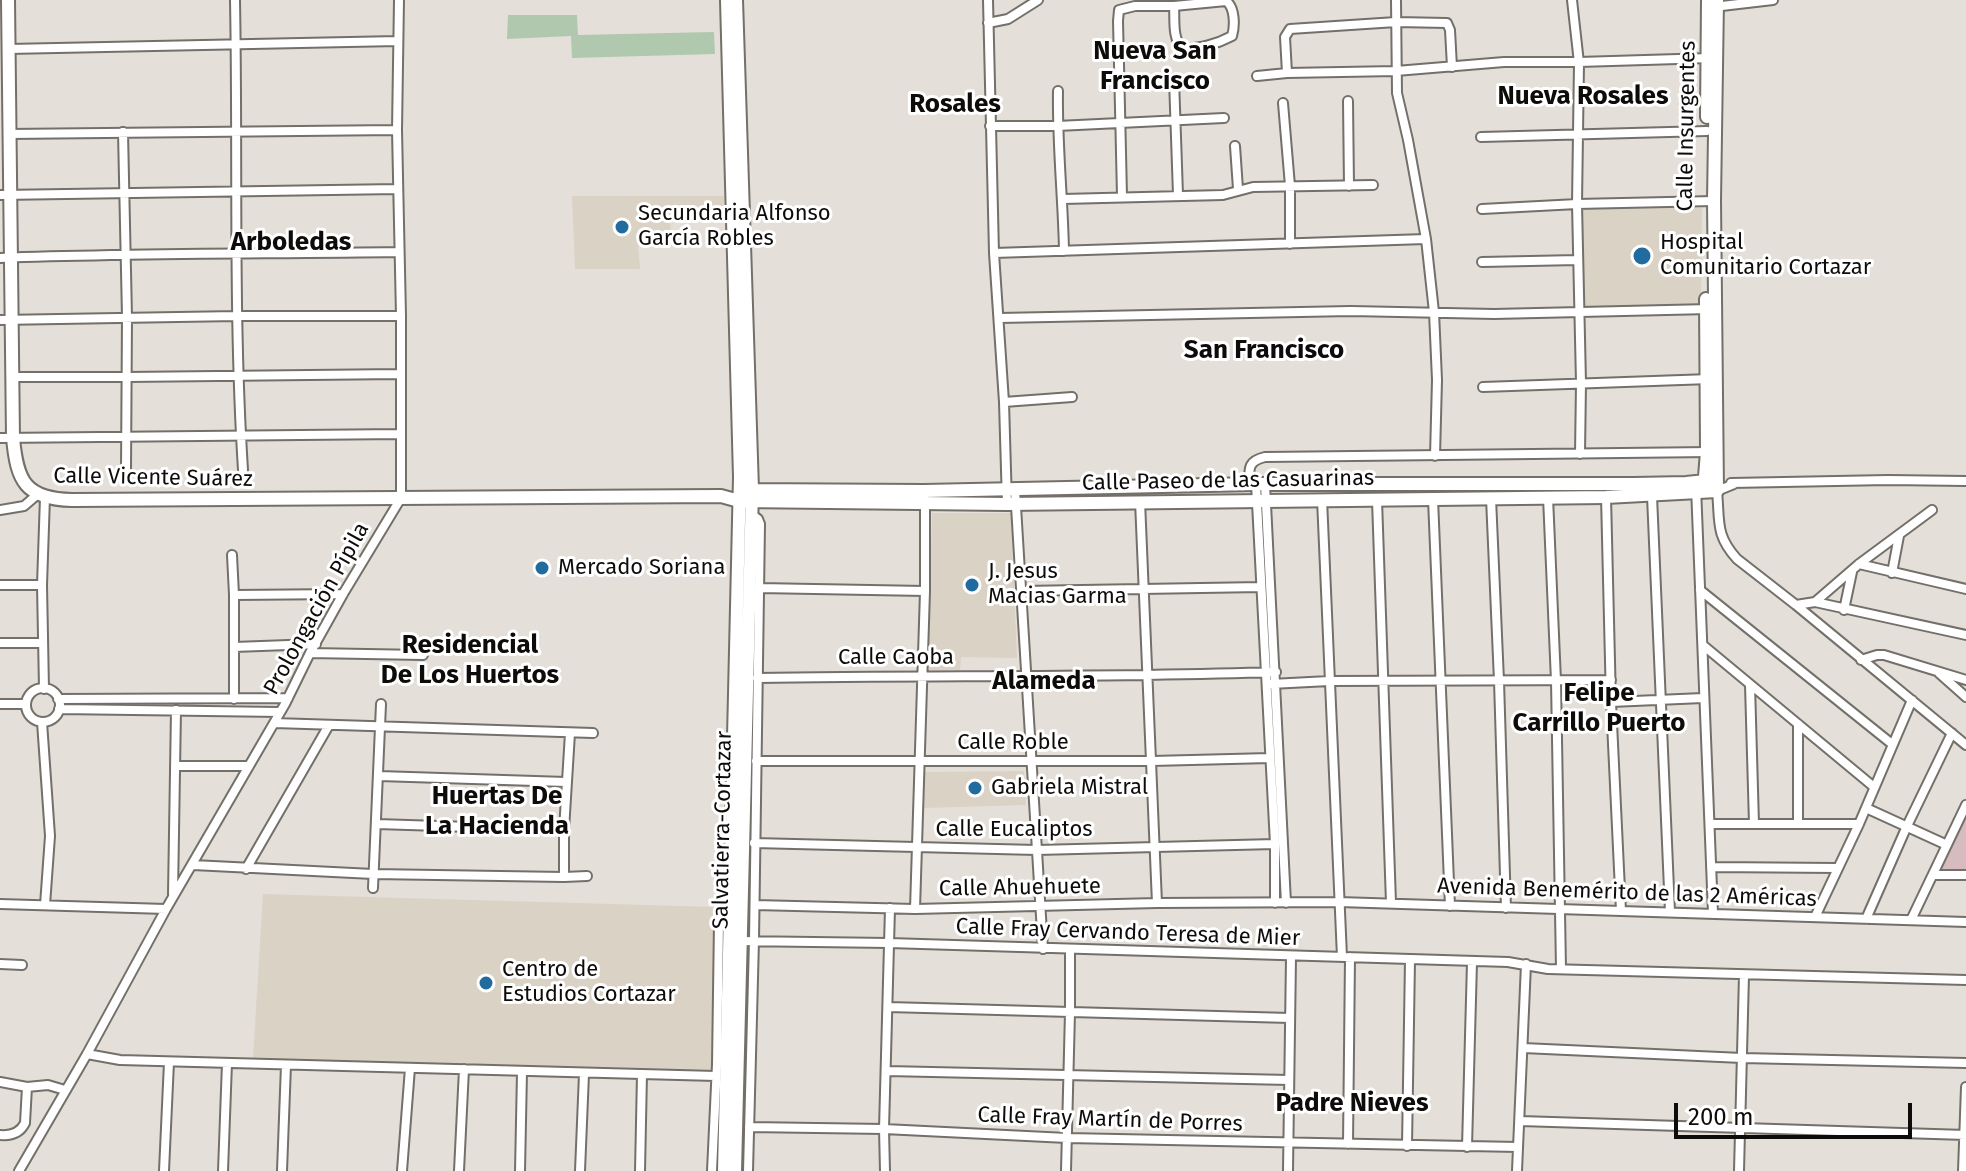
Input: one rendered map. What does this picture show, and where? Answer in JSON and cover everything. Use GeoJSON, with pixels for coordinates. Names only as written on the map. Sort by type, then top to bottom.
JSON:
{"type":"FeatureCollection","features":[{"type":"Feature","properties":{"kind":"main road","name":"Calle Vicente Suárez"},"geometry":{"type":"LineString","coordinates":[[8,0],[5,320],[12,377],[7,438],[20,475],[41,496],[72,500],[721,496],[746,499]]}},
{"type":"Feature","properties":{"kind":"main road"},"geometry":{"type":"LineString","coordinates":[[727,0],[746,499]]}},
{"type":"Feature","properties":{"kind":"main road"},"geometry":{"type":"LineString","coordinates":[[736,0],[746,499]]}},
{"type":"Feature","properties":{"kind":"main road","name":"Calle Insurgentes"},"geometry":{"type":"LineString","coordinates":[[1705,487],[1711,452],[1713,4]]}},
{"type":"Feature","properties":{"kind":"main road","name":"Calle Insurgentes"},"geometry":{"type":"LineString","coordinates":[[1710,201],[1707,131],[1712,58]]}},
{"type":"Feature","properties":{"kind":"main road","name":"Calle Paseo de las Casuarinas"},"geometry":{"type":"LineString","coordinates":[[925,498],[1011,490],[1254,479],[1705,487]]}},
{"type":"Feature","properties":{"kind":"main road","name":"Calle Paseo de las Casuarinas"},"geometry":{"type":"LineString","coordinates":[[746,499],[925,498],[1012,504],[1377,500],[1652,496],[1705,487]]}},
{"type":"Feature","properties":{"kind":"main road","name":"Salvatierra-Cortazar"},"geometry":{"type":"LineString","coordinates":[[735,1171],[742,941],[746,499]]}},
{"type":"Feature","properties":{"kind":"main road","name":"Salvatierra-Cortazar"},"geometry":{"type":"LineString","coordinates":[[724,1171],[721,1064],[742,941]]}},
{"type":"Feature","properties":{"kind":"street"},"geometry":{"type":"LineString","coordinates":[[235,0],[238,375],[243,470]]}},
{"type":"Feature","properties":{"kind":"street"},"geometry":{"type":"LineString","coordinates":[[399,0],[397,130],[401,498]]}},
{"type":"Feature","properties":{"kind":"street"},"geometry":{"type":"LineString","coordinates":[[988,0],[994,253],[1012,504],[1022,591],[1043,949]]}},
{"type":"Feature","properties":{"kind":"street"},"geometry":{"type":"LineString","coordinates":[[988,23],[1008,19],[1038,0]]}},
{"type":"Feature","properties":{"kind":"street"},"geometry":{"type":"LineString","coordinates":[[1396,0],[1399,105],[1426,239],[1434,312],[1437,380],[1435,456]]}},
{"type":"Feature","properties":{"kind":"street"},"geometry":{"type":"LineString","coordinates":[[1572,0],[1579,62],[1580,454]]}},
{"type":"Feature","properties":{"kind":"street"},"geometry":{"type":"LineString","coordinates":[[1713,4],[1773,0]]}},
{"type":"Feature","properties":{"kind":"street"},"geometry":{"type":"LineString","coordinates":[[1122,196],[1119,10],[1126,7],[1229,2],[1234,31],[1232,36],[1222,41],[1182,48],[1176,37],[1174,6]]}},
{"type":"Feature","properties":{"kind":"street"},"geometry":{"type":"LineString","coordinates":[[1287,73],[1285,37],[1290,29],[1396,22],[1447,23],[1452,67]]}},
{"type":"Feature","properties":{"kind":"street"},"geometry":{"type":"LineString","coordinates":[[8,49],[398,41]]}},
{"type":"Feature","properties":{"kind":"street"},"geometry":{"type":"LineString","coordinates":[[1257,76],[1396,71],[1504,62],[1712,58]]}},
{"type":"Feature","properties":{"kind":"street"},"geometry":{"type":"LineString","coordinates":[[1174,79],[1178,195]]}},
{"type":"Feature","properties":{"kind":"street"},"geometry":{"type":"LineString","coordinates":[[1058,91],[1064,251]]}},
{"type":"Feature","properties":{"kind":"street"},"geometry":{"type":"LineString","coordinates":[[1348,101],[1349,186]]}},
{"type":"Feature","properties":{"kind":"street"},"geometry":{"type":"LineString","coordinates":[[1283,103],[1290,186],[1290,244]]}},
{"type":"Feature","properties":{"kind":"street"},"geometry":{"type":"LineString","coordinates":[[990,126],[1224,118]]}},
{"type":"Feature","properties":{"kind":"street"},"geometry":{"type":"LineString","coordinates":[[8,134],[397,130]]}},
{"type":"Feature","properties":{"kind":"street"},"geometry":{"type":"LineString","coordinates":[[1481,137],[1707,131]]}},
{"type":"Feature","properties":{"kind":"street"},"geometry":{"type":"LineString","coordinates":[[123,132],[126,470]]}},
{"type":"Feature","properties":{"kind":"street"},"geometry":{"type":"LineString","coordinates":[[1235,146],[1238,189]]}},
{"type":"Feature","properties":{"kind":"street"},"geometry":{"type":"LineString","coordinates":[[1063,199],[1223,195],[1253,187],[1373,185]]}},
{"type":"Feature","properties":{"kind":"street"},"geometry":{"type":"LineString","coordinates":[[5,195],[398,189]]}},
{"type":"Feature","properties":{"kind":"street"},"geometry":{"type":"LineString","coordinates":[[1482,209],[1710,201]]}},
{"type":"Feature","properties":{"kind":"street"},"geometry":{"type":"LineString","coordinates":[[994,253],[1426,239]]}},
{"type":"Feature","properties":{"kind":"street"},"geometry":{"type":"LineString","coordinates":[[5,258],[398,252]]}},
{"type":"Feature","properties":{"kind":"street"},"geometry":{"type":"LineString","coordinates":[[1482,262],[1578,260]]}},
{"type":"Feature","properties":{"kind":"street"},"geometry":{"type":"LineString","coordinates":[[999,318],[1351,311],[1494,314],[1710,309]]}},
{"type":"Feature","properties":{"kind":"street"},"geometry":{"type":"LineString","coordinates":[[5,320],[401,316]]}},
{"type":"Feature","properties":{"kind":"street"},"geometry":{"type":"LineString","coordinates":[[12,377],[400,374]]}},
{"type":"Feature","properties":{"kind":"street"},"geometry":{"type":"LineString","coordinates":[[1483,387],[1710,379]]}},
{"type":"Feature","properties":{"kind":"street"},"geometry":{"type":"LineString","coordinates":[[1004,402],[1072,397]]}},
{"type":"Feature","properties":{"kind":"street"},"geometry":{"type":"LineString","coordinates":[[7,438],[401,434]]}},
{"type":"Feature","properties":{"kind":"street"},"geometry":{"type":"LineString","coordinates":[[1286,903],[1276,672],[1261,500],[1254,479],[1255,460],[1265,457],[1711,452]]}},
{"type":"Feature","properties":{"kind":"street"},"geometry":{"type":"LineString","coordinates":[[1705,487],[1964,479]]}},
{"type":"Feature","properties":{"kind":"street"},"geometry":{"type":"LineString","coordinates":[[1705,487],[1700,590],[1713,913]]}},
{"type":"Feature","properties":{"kind":"street"},"geometry":{"type":"LineString","coordinates":[[1705,487],[1725,545],[1737,559],[1966,745]]}},
{"type":"Feature","properties":{"kind":"street"},"geometry":{"type":"LineString","coordinates":[[0,510],[20,507],[41,496]]}},
{"type":"Feature","properties":{"kind":"street"},"geometry":{"type":"LineString","coordinates":[[41,496],[44,689]]}},
{"type":"Feature","properties":{"kind":"street"},"geometry":{"type":"LineString","coordinates":[[1652,496],[1670,912]]}},
{"type":"Feature","properties":{"kind":"street"},"geometry":{"type":"LineString","coordinates":[[1548,497],[1556,681],[1561,969]]}},
{"type":"Feature","properties":{"kind":"street"},"geometry":{"type":"LineString","coordinates":[[1606,497],[1611,702],[1621,911]]}},
{"type":"Feature","properties":{"kind":"street","name":"Prolongación Pípila"},"geometry":{"type":"LineString","coordinates":[[19,1171],[274,723],[343,594],[401,498]]}},
{"type":"Feature","properties":{"kind":"street"},"geometry":{"type":"LineString","coordinates":[[915,909],[925,498]]}},
{"type":"Feature","properties":{"kind":"street"},"geometry":{"type":"LineString","coordinates":[[1491,498],[1506,908]]}},
{"type":"Feature","properties":{"kind":"street"},"geometry":{"type":"LineString","coordinates":[[746,499],[760,524],[754,843],[742,914],[748,1171]]}},
{"type":"Feature","properties":{"kind":"street"},"geometry":{"type":"LineString","coordinates":[[1322,499],[1339,902],[1346,957],[1348,1144]]}},
{"type":"Feature","properties":{"kind":"street"},"geometry":{"type":"LineString","coordinates":[[1433,499],[1450,906]]}},
{"type":"Feature","properties":{"kind":"street"},"geometry":{"type":"LineString","coordinates":[[1261,500],[1261,587],[1275,844],[1275,903]]}},
{"type":"Feature","properties":{"kind":"street"},"geometry":{"type":"LineString","coordinates":[[1377,500],[1391,903]]}},
{"type":"Feature","properties":{"kind":"street"},"geometry":{"type":"LineString","coordinates":[[1140,501],[1157,903]]}},
{"type":"Feature","properties":{"kind":"street"},"geometry":{"type":"LineString","coordinates":[[1815,602],[1932,510]]}},
{"type":"Feature","properties":{"kind":"street"},"geometry":{"type":"LineString","coordinates":[[1892,573],[1899,536]]}},
{"type":"Feature","properties":{"kind":"street"},"geometry":{"type":"LineString","coordinates":[[232,555],[234,699]]}},
{"type":"Feature","properties":{"kind":"street"},"geometry":{"type":"LineString","coordinates":[[1856,567],[1966,589]]}},
{"type":"Feature","properties":{"kind":"street"},"geometry":{"type":"LineString","coordinates":[[1844,610],[1856,567]]}},
{"type":"Feature","properties":{"kind":"street"},"geometry":{"type":"LineString","coordinates":[[0,585],[42,585]]}},
{"type":"Feature","properties":{"kind":"street"},"geometry":{"type":"LineString","coordinates":[[1022,591],[1261,587]]}},
{"type":"Feature","properties":{"kind":"street"},"geometry":{"type":"LineString","coordinates":[[759,588],[925,591]]}},
{"type":"Feature","properties":{"kind":"street"},"geometry":{"type":"LineString","coordinates":[[1700,590],[1892,744]]}},
{"type":"Feature","properties":{"kind":"street"},"geometry":{"type":"LineString","coordinates":[[234,595],[343,594]]}},
{"type":"Feature","properties":{"kind":"street"},"geometry":{"type":"LineString","coordinates":[[1796,605],[1815,602],[1966,635]]}},
{"type":"Feature","properties":{"kind":"street"},"geometry":{"type":"LineString","coordinates":[[0,643],[42,643]]}},
{"type":"Feature","properties":{"kind":"street"},"geometry":{"type":"LineString","coordinates":[[234,647],[316,644]]}},
{"type":"Feature","properties":{"kind":"street"},"geometry":{"type":"LineString","coordinates":[[1704,646],[1874,787]]}},
{"type":"Feature","properties":{"kind":"street"},"geometry":{"type":"LineString","coordinates":[[310,653],[423,655]]}},
{"type":"Feature","properties":{"kind":"street"},"geometry":{"type":"LineString","coordinates":[[1861,660],[1884,655],[1966,680]]}},
{"type":"Feature","properties":{"kind":"street","name":"Calle Caoba"},"geometry":{"type":"LineString","coordinates":[[757,678],[1276,672]]}},
{"type":"Feature","properties":{"kind":"street"},"geometry":{"type":"LineString","coordinates":[[1938,673],[1966,697]]}},
{"type":"Feature","properties":{"kind":"street"},"geometry":{"type":"LineString","coordinates":[[1266,684],[1611,680]]}},
{"type":"Feature","properties":{"kind":"street"},"geometry":{"type":"LineString","coordinates":[[1750,685],[1754,824]]}},
{"type":"Feature","properties":{"kind":"street"},"geometry":{"type":"LineString","coordinates":[[44,689],[53,692],[59,704],[53,718],[42,722],[32,718],[26,704],[32,693],[44,689]]}},
{"type":"Feature","properties":{"kind":"street"},"geometry":{"type":"LineString","coordinates":[[59,704],[288,698]]}},
{"type":"Feature","properties":{"kind":"street"},"geometry":{"type":"LineString","coordinates":[[1611,702],[1703,698]]}},
{"type":"Feature","properties":{"kind":"street"},"geometry":{"type":"LineString","coordinates":[[1815,917],[1912,700]]}},
{"type":"Feature","properties":{"kind":"street"},"geometry":{"type":"LineString","coordinates":[[0,704],[26,704]]}},
{"type":"Feature","properties":{"kind":"street"},"geometry":{"type":"LineString","coordinates":[[59,704],[280,712]]}},
{"type":"Feature","properties":{"kind":"street"},"geometry":{"type":"LineString","coordinates":[[373,888],[381,704]]}},
{"type":"Feature","properties":{"kind":"street"},"geometry":{"type":"LineString","coordinates":[[173,897],[176,710]]}},
{"type":"Feature","properties":{"kind":"street"},"geometry":{"type":"LineString","coordinates":[[42,722],[50,836],[45,905]]}},
{"type":"Feature","properties":{"kind":"street"},"geometry":{"type":"LineString","coordinates":[[274,723],[593,733]]}},
{"type":"Feature","properties":{"kind":"street"},"geometry":{"type":"LineString","coordinates":[[1798,724],[1798,824]]}},
{"type":"Feature","properties":{"kind":"street"},"geometry":{"type":"LineString","coordinates":[[246,869],[329,725]]}},
{"type":"Feature","properties":{"kind":"street"},"geometry":{"type":"LineString","coordinates":[[564,877],[570,733]]}},
{"type":"Feature","properties":{"kind":"street"},"geometry":{"type":"LineString","coordinates":[[1866,919],[1952,733]]}},
{"type":"Feature","properties":{"kind":"street","name":"Calle Roble"},"geometry":{"type":"LineString","coordinates":[[756,761],[1270,758]]}},
{"type":"Feature","properties":{"kind":"street"},"geometry":{"type":"LineString","coordinates":[[175,766],[249,766]]}},
{"type":"Feature","properties":{"kind":"street"},"geometry":{"type":"LineString","coordinates":[[379,776],[566,782]]}},
{"type":"Feature","properties":{"kind":"street"},"geometry":{"type":"LineString","coordinates":[[1911,920],[1966,805]]}},
{"type":"Feature","properties":{"kind":"street"},"geometry":{"type":"LineString","coordinates":[[1866,808],[1947,845]]}},
{"type":"Feature","properties":{"kind":"street"},"geometry":{"type":"LineString","coordinates":[[377,824],[564,830]]}},
{"type":"Feature","properties":{"kind":"street"},"geometry":{"type":"LineString","coordinates":[[1710,824],[1859,824]]}},
{"type":"Feature","properties":{"kind":"street","name":"Calle Eucaliptos"},"geometry":{"type":"LineString","coordinates":[[754,843],[1037,850],[1275,844]]}},
{"type":"Feature","properties":{"kind":"street"},"geometry":{"type":"LineString","coordinates":[[193,865],[373,874],[587,876]]}},
{"type":"Feature","properties":{"kind":"street"},"geometry":{"type":"LineString","coordinates":[[1711,867],[1837,868]]}},
{"type":"Feature","properties":{"kind":"street"},"geometry":{"type":"LineString","coordinates":[[1934,875],[1966,875]]}},
{"type":"Feature","properties":{"kind":"street","name":"Calle Ahuehuete"},"geometry":{"type":"LineString","coordinates":[[742,914],[890,908],[1286,903]]}},
{"type":"Feature","properties":{"kind":"street","name":"Avenida Benemérito de las 2 Américas"},"geometry":{"type":"LineString","coordinates":[[1286,903],[1391,903],[1966,922]]}},
{"type":"Feature","properties":{"kind":"street"},"geometry":{"type":"LineString","coordinates":[[0,904],[166,909]]}},
{"type":"Feature","properties":{"kind":"street"},"geometry":{"type":"LineString","coordinates":[[885,1171],[890,908]]}},
{"type":"Feature","properties":{"kind":"street"},"geometry":{"type":"LineString","coordinates":[[712,1171],[716,1076],[721,1064],[719,922],[721,914],[742,914]]}},
{"type":"Feature","properties":{"kind":"street","name":"Calle Fray Cervando Teresa de Mier"},"geometry":{"type":"LineString","coordinates":[[742,941],[1346,957],[1526,964],[1541,969],[1966,980]]}},
{"type":"Feature","properties":{"kind":"street"},"geometry":{"type":"LineString","coordinates":[[1066,1171],[1070,950]]}},
{"type":"Feature","properties":{"kind":"street"},"geometry":{"type":"LineString","coordinates":[[1288,1171],[1291,957]]}},
{"type":"Feature","properties":{"kind":"street"},"geometry":{"type":"LineString","coordinates":[[1407,1146],[1410,960]]}},
{"type":"Feature","properties":{"kind":"street"},"geometry":{"type":"LineString","coordinates":[[1467,1147],[1472,962]]}},
{"type":"Feature","properties":{"kind":"street"},"geometry":{"type":"LineString","coordinates":[[0,964],[22,965]]}},
{"type":"Feature","properties":{"kind":"street"},"geometry":{"type":"LineString","coordinates":[[1517,1171],[1526,964]]}},
{"type":"Feature","properties":{"kind":"street"},"geometry":{"type":"LineString","coordinates":[[1739,1171],[1744,975]]}},
{"type":"Feature","properties":{"kind":"street"},"geometry":{"type":"LineString","coordinates":[[888,1007],[1290,1018]]}},
{"type":"Feature","properties":{"kind":"street"},"geometry":{"type":"LineString","coordinates":[[1523,1048],[1742,1058],[1966,1063]]}},
{"type":"Feature","properties":{"kind":"street"},"geometry":{"type":"LineString","coordinates":[[87,1054],[120,1060],[169,1062],[716,1076]]}},
{"type":"Feature","properties":{"kind":"street"},"geometry":{"type":"LineString","coordinates":[[164,1171],[169,1062]]}},
{"type":"Feature","properties":{"kind":"street"},"geometry":{"type":"LineString","coordinates":[[223,1171],[227,1063]]}},
{"type":"Feature","properties":{"kind":"street"},"geometry":{"type":"LineString","coordinates":[[282,1171],[286,1065]]}},
{"type":"Feature","properties":{"kind":"street"},"geometry":{"type":"LineString","coordinates":[[402,1171],[410,1068]]}},
{"type":"Feature","properties":{"kind":"street"},"geometry":{"type":"LineString","coordinates":[[459,1171],[464,1069]]}},
{"type":"Feature","properties":{"kind":"street"},"geometry":{"type":"LineString","coordinates":[[887,1071],[1289,1080]]}},
{"type":"Feature","properties":{"kind":"street"},"geometry":{"type":"LineString","coordinates":[[520,1171],[522,1072]]}},
{"type":"Feature","properties":{"kind":"street"},"geometry":{"type":"LineString","coordinates":[[580,1171],[584,1074]]}},
{"type":"Feature","properties":{"kind":"street"},"geometry":{"type":"LineString","coordinates":[[640,1171],[642,1074]]}},
{"type":"Feature","properties":{"kind":"street"},"geometry":{"type":"LineString","coordinates":[[0,1082],[27,1087],[48,1085],[65,1090]]}},
{"type":"Feature","properties":{"kind":"street"},"geometry":{"type":"LineString","coordinates":[[0,1135],[8,1136],[23,1127],[27,1118],[27,1087]]}},
{"type":"Feature","properties":{"kind":"street"},"geometry":{"type":"LineString","coordinates":[[1963,1171],[1966,1087]]}},
{"type":"Feature","properties":{"kind":"street"},"geometry":{"type":"LineString","coordinates":[[1520,1121],[1965,1135]]}},
{"type":"Feature","properties":{"kind":"street","name":"Calle Fray Martín de Porres"},"geometry":{"type":"LineString","coordinates":[[749,1127],[884,1129],[1067,1138],[1518,1147]]}},
{"type":"Feature","properties":{"kind":"shaded area"},"geometry":{"type":"Polygon","coordinates":[[[508,15],[577,15],[578,35],[714,32],[715,54],[572,58],[571,36],[507,39],[508,15]]]}},
{"type":"Feature","properties":{"kind":"shaded area","name":"Secundaria Alfonso García Robles"},"geometry":{"type":"Polygon","coordinates":[[[572,196],[724,196],[724,207],[670,206],[671,246],[638,246],[640,269],[575,269],[572,196]]]}},
{"type":"Feature","properties":{"kind":"shaded area","name":"Hospital Comunitario Cortazar"},"geometry":{"type":"Polygon","coordinates":[[[1581,208],[1702,208],[1701,304],[1583,307],[1581,208]]]}},
{"type":"Feature","properties":{"kind":"shaded area","name":"J. Jesus Macias Garma"},"geometry":{"type":"Polygon","coordinates":[[[932,513],[1011,513],[1017,658],[961,657],[960,670],[928,671],[932,513]]]}},
{"type":"Feature","properties":{"kind":"shaded area","name":"Gabriela Mistral"},"geometry":{"type":"Polygon","coordinates":[[[1024,771],[1026,805],[924,808],[925,772],[1024,771]]]}},
{"type":"Feature","properties":{"kind":"shaded area"},"geometry":{"type":"Polygon","coordinates":[[[1966,815],[1966,872],[1938,873],[1966,815]]]}},
{"type":"Feature","properties":{"kind":"shaded area","name":"Centro de Estudios Cortazar"},"geometry":{"type":"Polygon","coordinates":[[[263,894],[716,907],[712,1071],[584,1072],[253,1059],[263,894]]]}},
{"type":"Feature","properties":{"kind":"place","name":"Secundaria Alfonso García Robles"},"geometry":{"type":"Point","coordinates":[622,227]}},
{"type":"Feature","properties":{"kind":"place","name":"Hospital Comunitario Cortazar"},"geometry":{"type":"Point","coordinates":[1642,256]}},
{"type":"Feature","properties":{"kind":"place","name":"Mercado Soriana"},"geometry":{"type":"Point","coordinates":[542,568]}},
{"type":"Feature","properties":{"kind":"place","name":"J. Jesus Macias Garma"},"geometry":{"type":"Point","coordinates":[972,585]}},
{"type":"Feature","properties":{"kind":"place","name":"Gabriela Mistral"},"geometry":{"type":"Point","coordinates":[975,788]}},
{"type":"Feature","properties":{"kind":"place","name":"Centro de Estudios Cortazar"},"geometry":{"type":"Point","coordinates":[486,983]}},
{"type":"Feature","properties":{"kind":"district","name":"Nueva San Francisco"},"geometry":{"type":"Point","coordinates":[1155,67]}},
{"type":"Feature","properties":{"kind":"district","name":"Nueva Rosales"},"geometry":{"type":"Point","coordinates":[1583,97]}},
{"type":"Feature","properties":{"kind":"district","name":"Rosales"},"geometry":{"type":"Point","coordinates":[955,105]}},
{"type":"Feature","properties":{"kind":"district","name":"Arboledas"},"geometry":{"type":"Point","coordinates":[291,243]}},
{"type":"Feature","properties":{"kind":"district","name":"San Francisco"},"geometry":{"type":"Point","coordinates":[1264,351]}},
{"type":"Feature","properties":{"kind":"district","name":"Residencial De Los Huertos"},"geometry":{"type":"Point","coordinates":[470,661]}},
{"type":"Feature","properties":{"kind":"district","name":"Alameda"},"geometry":{"type":"Point","coordinates":[1044,682]}},
{"type":"Feature","properties":{"kind":"district","name":"Felipe Carrillo Puerto"},"geometry":{"type":"Point","coordinates":[1599,709]}},
{"type":"Feature","properties":{"kind":"district","name":"Huertas De La Hacienda"},"geometry":{"type":"Point","coordinates":[497,812]}},
{"type":"Feature","properties":{"kind":"district","name":"Padre Nieves"},"geometry":{"type":"Point","coordinates":[1352,1104]}}]}
